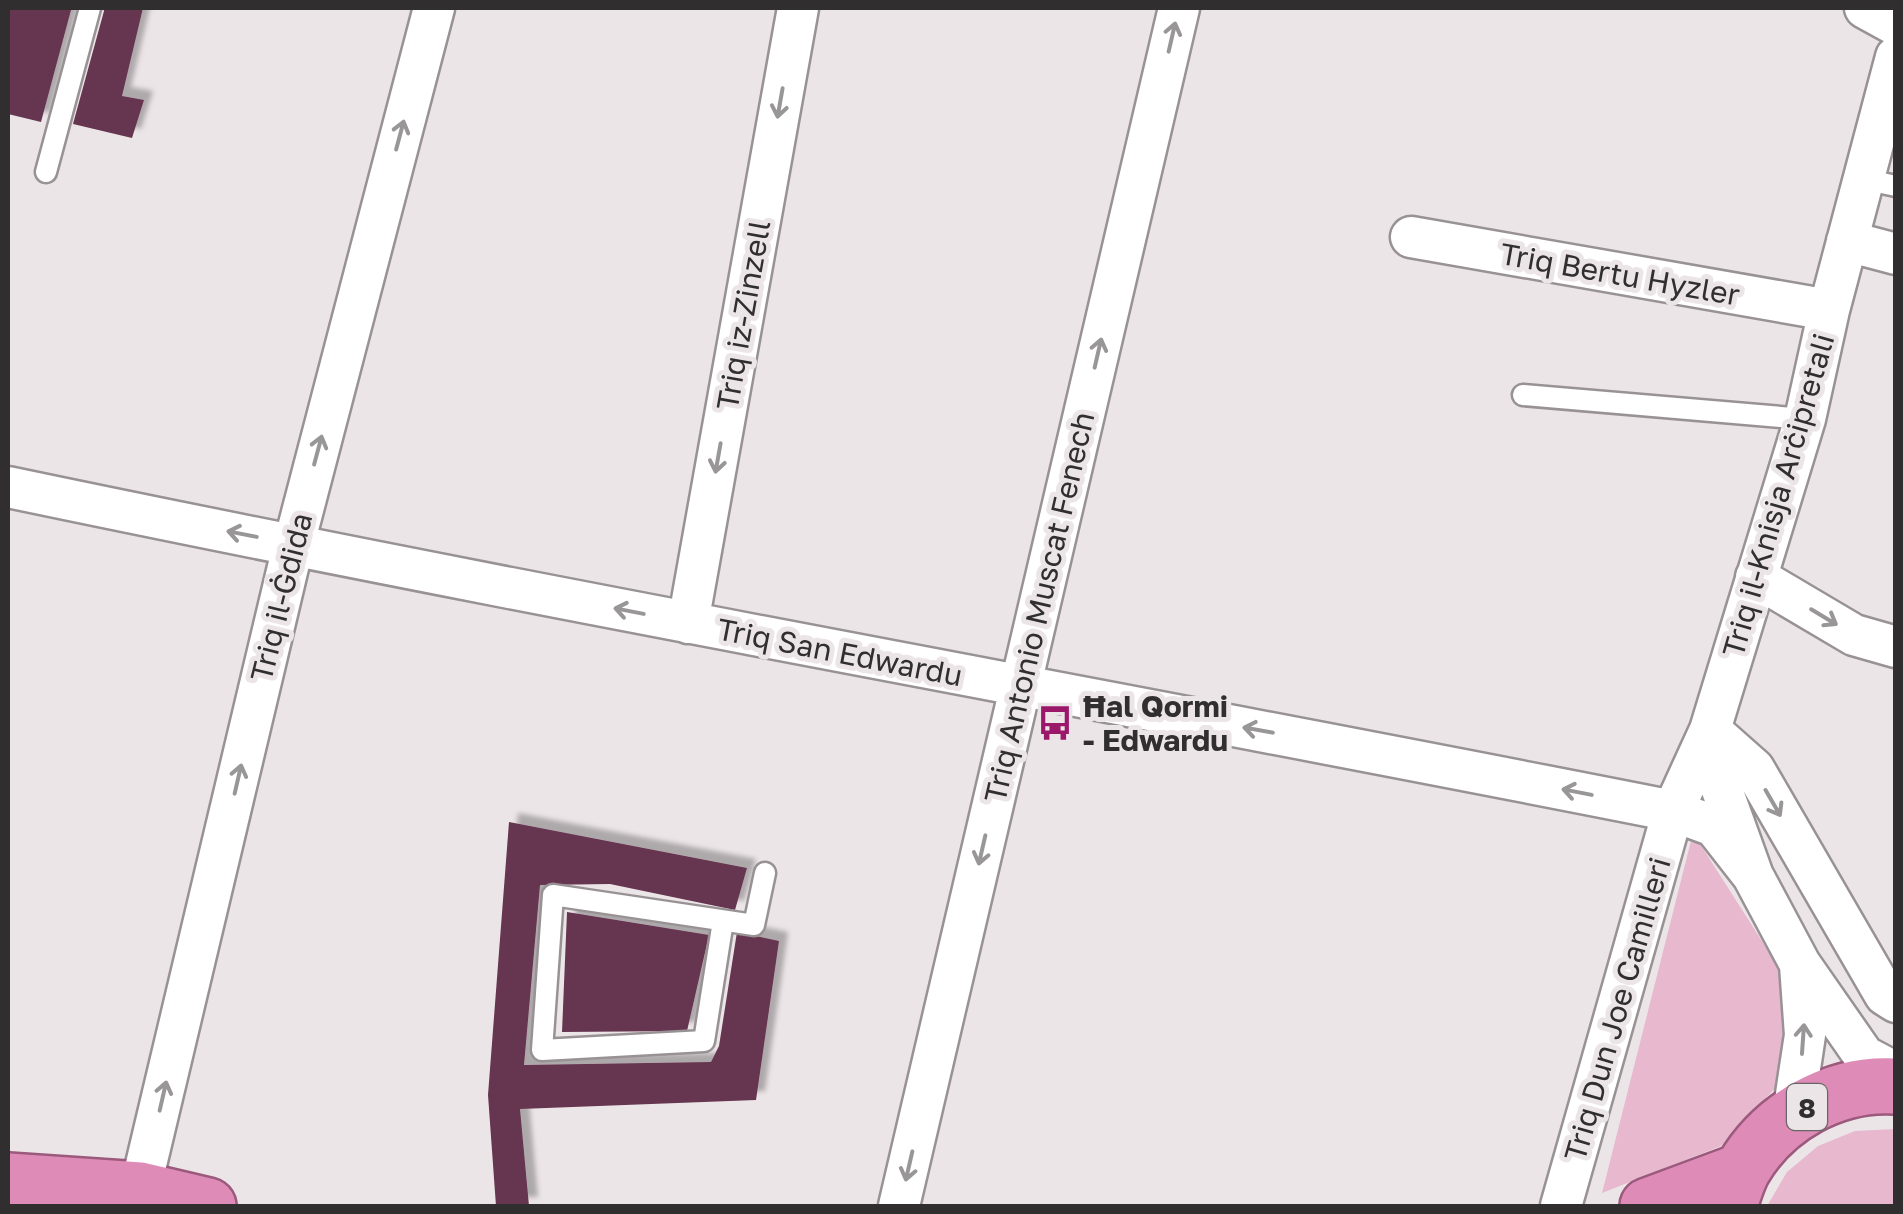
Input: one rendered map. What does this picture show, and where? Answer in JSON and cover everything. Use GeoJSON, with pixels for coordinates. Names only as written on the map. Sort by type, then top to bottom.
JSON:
{"type":"FeatureCollection","features":[{"type":"Feature","properties":{"kind":"highway","name":"8"},"geometry":{"type":"LineString","coordinates":[[1735,1189],[1764,1140],[1793,1114],[1833,1094],[1877,1085],[1896,1086]]}},
{"type":"Feature","properties":{"kind":"highway"},"geometry":{"type":"LineString","coordinates":[[8,1181],[182,1201]]}},
{"type":"Feature","properties":{"kind":"highway"},"geometry":{"type":"LineString","coordinates":[[1648,1206],[1735,1189]]}},
{"type":"Feature","properties":{"kind":"street","name":"Triq il-Ġdida"},"geometry":{"type":"LineString","coordinates":[[182,1201],[294,544],[434,8]]}},
{"type":"Feature","properties":{"kind":"street","name":"Triq iz-Zinzell"},"geometry":{"type":"LineString","coordinates":[[688,623],[798,8]]}},
{"type":"Feature","properties":{"kind":"street","name":"Triq Antonio Muscat Fenech"},"geometry":{"type":"LineString","coordinates":[[899,1206],[1179,8]]}},
{"type":"Feature","properties":{"kind":"street"},"geometry":{"type":"LineString","coordinates":[[1865,8],[1896,25]]}},
{"type":"Feature","properties":{"kind":"street","name":"Triq il-Knisja Arċipretali"},"geometry":{"type":"LineString","coordinates":[[1673,811],[1710,730],[1806,419],[1847,242],[1879,182],[1896,57]]}},
{"type":"Feature","properties":{"kind":"street","name":"Triq Bertu Hyzler"},"geometry":{"type":"LineString","coordinates":[[1411,238],[1830,310]]}},
{"type":"Feature","properties":{"kind":"street"},"geometry":{"type":"LineString","coordinates":[[1847,242],[1896,254]]}},
{"type":"Feature","properties":{"kind":"street","name":"Triq San Edwardu"},"geometry":{"type":"LineString","coordinates":[[8,487],[688,623],[1673,811],[1714,826],[1753,876]]}},
{"type":"Feature","properties":{"kind":"street"},"geometry":{"type":"LineString","coordinates":[[1756,577],[1854,635],[1896,647]]}},
{"type":"Feature","properties":{"kind":"street"},"geometry":{"type":"LineString","coordinates":[[1710,730],[1721,787],[1753,876],[1800,964],[1864,1056],[1896,1073]]}},
{"type":"Feature","properties":{"kind":"street"},"geometry":{"type":"LineString","coordinates":[[1710,730],[1754,769],[1885,996],[1896,1002]]}},
{"type":"Feature","properties":{"kind":"street","name":"Triq Dun Joe Camilleri"},"geometry":{"type":"LineString","coordinates":[[1561,1206],[1673,811]]}},
{"type":"Feature","properties":{"kind":"street"},"geometry":{"type":"LineString","coordinates":[[1793,1114],[1806,1035],[1800,964]]}},
{"type":"Feature","properties":{"kind":"lane"},"geometry":{"type":"LineString","coordinates":[[46,172],[90,8]]}},
{"type":"Feature","properties":{"kind":"lane"},"geometry":{"type":"LineString","coordinates":[[1523,395],[1806,419]]}},
{"type":"Feature","properties":{"kind":"lane"},"geometry":{"type":"LineString","coordinates":[[724,921],[704,1041],[542,1050],[553,895],[724,921],[754,926],[766,873]]}},
{"type":"Feature","properties":{"kind":"shaded area"},"geometry":{"type":"Polygon","coordinates":[[[1693,833],[1790,985],[1794,1034],[1779,1084],[1721,1146],[1602,1193],[1693,833]]]}},
{"type":"Feature","properties":{"kind":"shaded area"},"geometry":{"type":"Polygon","coordinates":[[[1895,1129],[1895,1206],[1767,1206],[1787,1172],[1818,1146],[1855,1131],[1895,1129]]]}},
{"type":"Feature","properties":{"kind":"building"},"geometry":{"type":"Polygon","coordinates":[[[8,8],[71,10],[41,122],[8,114],[8,8]]]}},
{"type":"Feature","properties":{"kind":"building"},"geometry":{"type":"Polygon","coordinates":[[[103,8],[143,8],[122,96],[144,100],[132,138],[73,124],[103,8]]]}},
{"type":"Feature","properties":{"kind":"building"},"geometry":{"type":"Polygon","coordinates":[[[509,822],[747,868],[735,910],[610,884],[540,885],[524,1065],[711,1062],[719,1046],[737,932],[779,941],[756,1100],[520,1109],[529,1206],[496,1206],[488,1095],[509,822]]]}},
{"type":"Feature","properties":{"kind":"building"},"geometry":{"type":"Polygon","coordinates":[[[567,912],[709,935],[687,1031],[562,1032],[567,912]]]}},
{"type":"Feature","properties":{"kind":"place","name":"Ħal Qormi - Edwardu"},"geometry":{"type":"Point","coordinates":[1055,723]}}]}
